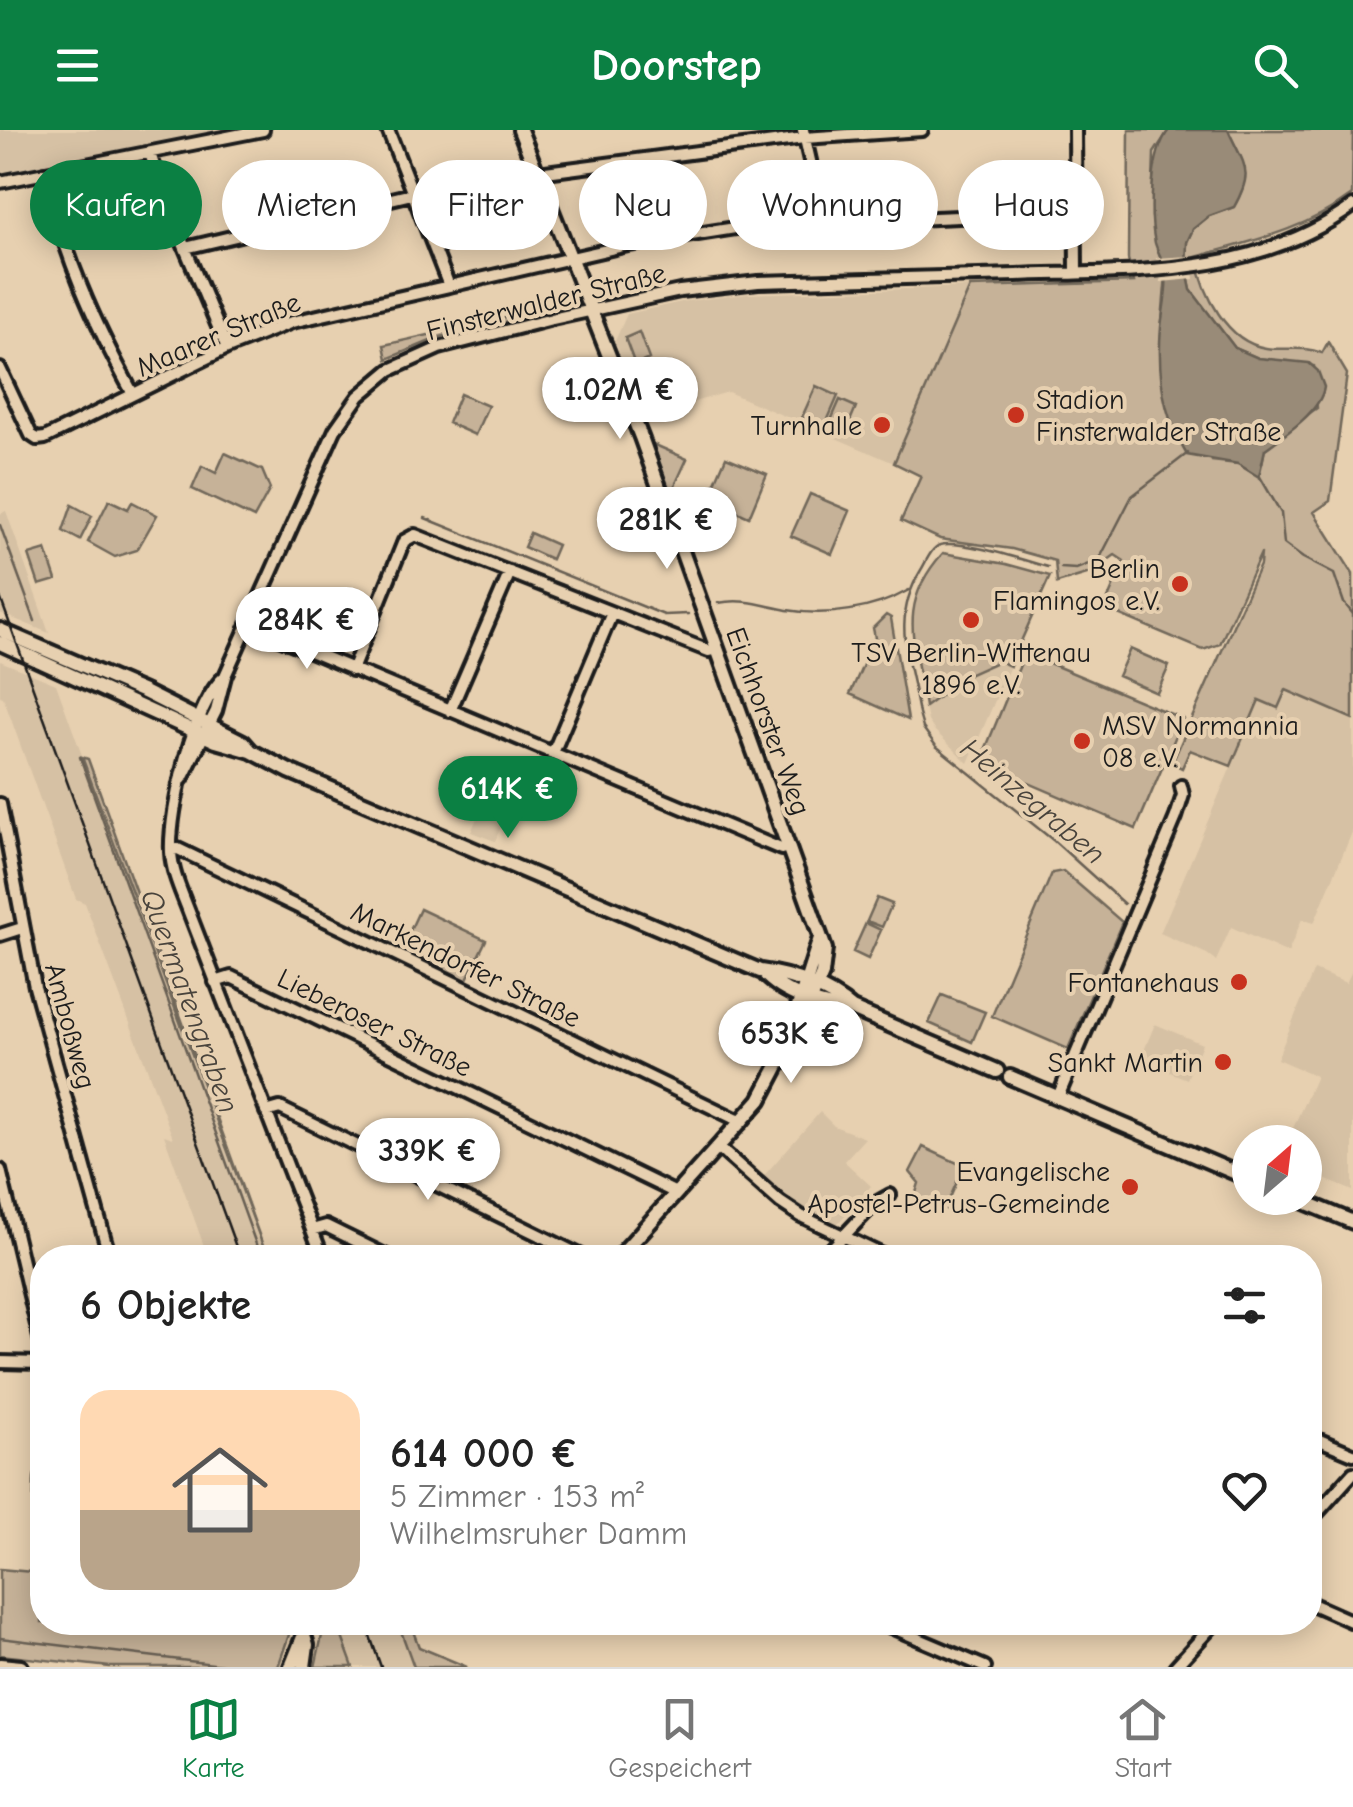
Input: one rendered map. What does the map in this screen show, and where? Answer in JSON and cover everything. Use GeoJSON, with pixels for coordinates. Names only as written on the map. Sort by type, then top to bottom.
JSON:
{"type":"FeatureCollection","features":[{"type":"Feature","properties":{"kind":"main road","name":"Eichhorster Weg"},"geometry":{"type":"LineString","coordinates":[[520,130],[533,160]]}},
{"type":"Feature","properties":{"kind":"main road","name":"Eichhorster Weg"},"geometry":{"type":"LineString","coordinates":[[559,226],[717,648],[825,960],[760,1100],[630,1245]]}},
{"type":"Feature","properties":{"kind":"main road"},"geometry":{"type":"LineString","coordinates":[[0,630],[202,727]]}},
{"type":"Feature","properties":{"kind":"main road"},"geometry":{"type":"LineString","coordinates":[[0,643],[243,742],[250,751],[307,779],[763,972],[771,982],[808,991],[838,1009],[852,1009],[1232,1170]]}},
{"type":"Feature","properties":{"kind":"main road"},"geometry":{"type":"LineString","coordinates":[[1322,1209],[1353,1222]]}},
{"type":"Feature","properties":{"kind":"main road"},"geometry":{"type":"LineString","coordinates":[[291,1667],[303,1635]]}},
{"type":"Feature","properties":{"kind":"main road"},"geometry":{"type":"LineString","coordinates":[[304,1667],[307,1635]]}},
{"type":"Feature","properties":{"kind":"main road"},"geometry":{"type":"LineString","coordinates":[[0,1664],[21,1667]]}},
{"type":"Feature","properties":{"kind":"street"},"geometry":{"type":"LineString","coordinates":[[113,160],[263,130]]}},
{"type":"Feature","properties":{"kind":"street"},"geometry":{"type":"LineString","coordinates":[[202,244],[412,194],[388,130]]}},
{"type":"Feature","properties":{"kind":"street"},"geometry":{"type":"LineString","coordinates":[[559,170],[804,134],[922,130]]}},
{"type":"Feature","properties":{"kind":"street"},"geometry":{"type":"LineString","coordinates":[[1075,130],[1076,160]]}},
{"type":"Feature","properties":{"kind":"street"},"geometry":{"type":"LineString","coordinates":[[804,134],[810,160]]}},
{"type":"Feature","properties":{"kind":"street"},"geometry":{"type":"LineString","coordinates":[[150,153],[153,160]]}},
{"type":"Feature","properties":{"kind":"street"},"geometry":{"type":"LineString","coordinates":[[0,182],[30,176]]}},
{"type":"Feature","properties":{"kind":"street","name":"Finsterwalder Straße"},"geometry":{"type":"LineString","coordinates":[[171,850],[176,801],[202,727],[335,430],[372,384],[409,359],[438,348],[680,291],[758,282],[1202,266],[1256,255],[1290,242],[1353,206]]}},
{"type":"Feature","properties":{"kind":"street","name":"Maarer Straße"},"geometry":{"type":"LineString","coordinates":[[0,369],[29,432],[37,439],[228,348],[292,322],[572,258],[727,229]]}},
{"type":"Feature","properties":{"kind":"street"},"geometry":{"type":"LineString","coordinates":[[67,250],[88,309],[133,394]]}},
{"type":"Feature","properties":{"kind":"street"},"geometry":{"type":"LineString","coordinates":[[186,250],[228,348]]}},
{"type":"Feature","properties":{"kind":"street"},"geometry":{"type":"LineString","coordinates":[[435,250],[449,286]]}},
{"type":"Feature","properties":{"kind":"street"},"geometry":{"type":"LineString","coordinates":[[1076,250],[1076,273]]}},
{"type":"Feature","properties":{"kind":"street"},"geometry":{"type":"LineString","coordinates":[[352,670],[404,541],[415,535],[710,651],[717,648]]}},
{"type":"Feature","properties":{"kind":"street"},"geometry":{"type":"LineString","coordinates":[[450,710],[510,572]]}},
{"type":"Feature","properties":{"kind":"street"},"geometry":{"type":"LineString","coordinates":[[552,753],[612,614]]}},
{"type":"Feature","properties":{"kind":"street"},"geometry":{"type":"LineString","coordinates":[[248,625],[781,849],[788,847]]}},
{"type":"Feature","properties":{"kind":"street"},"geometry":{"type":"LineString","coordinates":[[1058,1097],[1176,817],[1181,786]]}},
{"type":"Feature","properties":{"kind":"street","name":"Amboßweg"},"geometry":{"type":"LineString","coordinates":[[0,804],[42,1014],[106,1245]]}},
{"type":"Feature","properties":{"kind":"street"},"geometry":{"type":"LineString","coordinates":[[171,850],[176,877],[317,1245]]}},
{"type":"Feature","properties":{"kind":"street","name":"Markendorfer Straße"},"geometry":{"type":"LineString","coordinates":[[171,850],[194,857],[742,1122]]}},
{"type":"Feature","properties":{"kind":"street"},"geometry":{"type":"LineString","coordinates":[[0,935],[22,928]]}},
{"type":"Feature","properties":{"kind":"street","name":"Lieberoser Straße"},"geometry":{"type":"LineString","coordinates":[[216,982],[231,977],[676,1193]]}},
{"type":"Feature","properties":{"kind":"street"},"geometry":{"type":"LineString","coordinates":[[266,1112],[280,1108],[559,1245]]}},
{"type":"Feature","properties":{"kind":"street"},"geometry":{"type":"LineString","coordinates":[[718,1147],[780,1202],[860,1245]]}},
{"type":"Feature","properties":{"kind":"street"},"geometry":{"type":"LineString","coordinates":[[0,1170],[30,1296]]}},
{"type":"Feature","properties":{"kind":"street"},"geometry":{"type":"LineString","coordinates":[[835,1245],[874,1204],[890,1195]]}},
{"type":"Feature","properties":{"kind":"street"},"geometry":{"type":"LineString","coordinates":[[312,1230],[326,1226],[365,1245]]}},
{"type":"Feature","properties":{"kind":"street"},"geometry":{"type":"LineString","coordinates":[[0,1362],[30,1363]]}},
{"type":"Feature","properties":{"kind":"street"},"geometry":{"type":"LineString","coordinates":[[1322,1441],[1353,1454]]}},
{"type":"Feature","properties":{"kind":"street"},"geometry":{"type":"LineString","coordinates":[[1322,1508],[1353,1473]]}},
{"type":"Feature","properties":{"kind":"street"},"geometry":{"type":"LineString","coordinates":[[1322,1608],[1353,1622]]}},
{"type":"Feature","properties":{"kind":"street"},"geometry":{"type":"LineString","coordinates":[[910,1635],[986,1667]]}},
{"type":"Feature","properties":{"kind":"street"},"geometry":{"type":"LineString","coordinates":[[1175,1667],[1204,1635]]}},
{"type":"Feature","properties":{"kind":"shaded area"},"geometry":{"type":"Polygon","coordinates":[[[0,130],[237,130],[79,160],[30,160],[30,169],[0,175],[0,130]]]}},
{"type":"Feature","properties":{"kind":"shaded area"},"geometry":{"type":"Polygon","coordinates":[[[1129,130],[1169,130],[1154,153],[1152,217],[1166,274],[1160,345],[1212,461],[1238,464],[1252,473],[1262,464],[1265,449],[1317,408],[1314,366],[1258,358],[1235,348],[1191,290],[1187,242],[1193,229],[1209,216],[1234,207],[1244,185],[1242,160],[1228,130],[1353,130],[1352,195],[1297,226],[1196,257],[1211,300],[1239,336],[1266,348],[1322,353],[1328,342],[1347,374],[1330,501],[1314,512],[1353,574],[1353,719],[1286,690],[1278,708],[1259,700],[1231,766],[1190,750],[1182,768],[1172,763],[1260,565],[1261,553],[1220,644],[1203,650],[1104,608],[1124,561],[1115,555],[1090,573],[1057,583],[1055,561],[1012,549],[940,539],[901,521],[921,476],[894,463],[970,287],[1134,282],[1128,259],[1129,130]]]}},
{"type":"Feature","properties":{"kind":"shaded area"},"geometry":{"type":"Polygon","coordinates":[[[1169,130],[1228,130],[1245,168],[1244,184],[1234,207],[1209,216],[1193,229],[1187,242],[1191,290],[1235,348],[1258,358],[1309,363],[1318,371],[1324,387],[1309,413],[1265,449],[1259,477],[1238,464],[1187,455],[1167,410],[1160,361],[1166,273],[1155,243],[1152,201],[1158,153],[1169,130]]]}},
{"type":"Feature","properties":{"kind":"shaded area"},"geometry":{"type":"Polygon","coordinates":[[[970,287],[894,463],[728,392],[643,417],[615,341],[627,314],[686,301],[746,294],[970,287]]]}},
{"type":"Feature","properties":{"kind":"shaded area"},"geometry":{"type":"Polygon","coordinates":[[[580,301],[577,305],[440,337],[387,359],[384,345],[580,301]]]}},
{"type":"Feature","properties":{"kind":"shaded area"},"geometry":{"type":"Polygon","coordinates":[[[639,332],[649,359],[635,365],[625,338],[639,332]]]}},
{"type":"Feature","properties":{"kind":"shaded area"},"geometry":{"type":"Polygon","coordinates":[[[816,386],[838,396],[825,426],[802,417],[816,386]]]}},
{"type":"Feature","properties":{"kind":"shaded area"},"geometry":{"type":"Polygon","coordinates":[[[460,394],[488,406],[475,435],[448,423],[460,394]]]}},
{"type":"Feature","properties":{"kind":"shaded area"},"geometry":{"type":"Polygon","coordinates":[[[840,400],[856,407],[845,433],[829,425],[840,400]]]}},
{"type":"Feature","properties":{"kind":"shaded area"},"geometry":{"type":"Polygon","coordinates":[[[653,444],[687,459],[671,494],[653,444]]]}},
{"type":"Feature","properties":{"kind":"shaded area"},"geometry":{"type":"Polygon","coordinates":[[[225,453],[262,470],[270,489],[254,518],[192,489],[202,466],[216,473],[225,453]]]}},
{"type":"Feature","properties":{"kind":"shaded area"},"geometry":{"type":"Polygon","coordinates":[[[726,457],[767,474],[749,517],[708,499],[726,457]]]}},
{"type":"Feature","properties":{"kind":"shaded area"},"geometry":{"type":"Polygon","coordinates":[[[810,494],[850,511],[832,554],[791,536],[810,494]]]}},
{"type":"Feature","properties":{"kind":"shaded area"},"geometry":{"type":"Polygon","coordinates":[[[109,500],[128,509],[132,502],[157,515],[137,550],[115,557],[88,542],[109,500]]]}},
{"type":"Feature","properties":{"kind":"shaded area"},"geometry":{"type":"Polygon","coordinates":[[[72,505],[92,516],[80,540],[63,531],[72,505]]]}},
{"type":"Feature","properties":{"kind":"shaded area"},"geometry":{"type":"Polygon","coordinates":[[[6,511],[49,633],[0,613],[0,514],[6,511]]]}},
{"type":"Feature","properties":{"kind":"shaded area"},"geometry":{"type":"Polygon","coordinates":[[[530,533],[557,545],[551,559],[524,547],[530,533]]]}},
{"type":"Feature","properties":{"kind":"shaded area"},"geometry":{"type":"Polygon","coordinates":[[[46,550],[56,580],[39,585],[29,555],[46,550]]]}},
{"type":"Feature","properties":{"kind":"shaded area","name":"TSV Berlin-Wittenau 1896 e.V."},"geometry":{"type":"Polygon","coordinates":[[[943,553],[1050,576],[1010,666],[999,661],[970,674],[925,707],[914,645],[914,609],[918,591],[943,553]]]}},
{"type":"Feature","properties":{"kind":"shaded area"},"geometry":{"type":"Polygon","coordinates":[[[886,615],[891,618],[908,720],[850,694],[875,638],[873,628],[886,615]]]}},
{"type":"Feature","properties":{"kind":"shaded area"},"geometry":{"type":"Polygon","coordinates":[[[1130,649],[1169,666],[1157,693],[1118,676],[1130,649]]]}},
{"type":"Feature","properties":{"kind":"shaded area","name":"MSV Normannia 08 e.V."},"geometry":{"type":"Polygon","coordinates":[[[1025,653],[1183,719],[1136,829],[980,762],[1025,653]]]}},
{"type":"Feature","properties":{"kind":"shaded area"},"geometry":{"type":"Polygon","coordinates":[[[0,661],[56,684],[261,1245],[204,1245],[164,1135],[173,1138],[85,903],[76,899],[0,696],[0,661]]]}},
{"type":"Feature","properties":{"kind":"shaded area"},"geometry":{"type":"Polygon","coordinates":[[[999,661],[1010,666],[968,763],[934,730],[925,707],[970,674],[999,661]]]}},
{"type":"Feature","properties":{"kind":"shaded area"},"geometry":{"type":"Polygon","coordinates":[[[1286,690],[1353,719],[1353,830],[1314,923],[1302,919],[1288,953],[1231,927],[1216,961],[1160,933],[1260,699],[1278,707],[1286,690]]]}},
{"type":"Feature","properties":{"kind":"shaded area"},"geometry":{"type":"Polygon","coordinates":[[[82,757],[88,759],[263,1245],[82,757]]]}},
{"type":"Feature","properties":{"kind":"shaded area"},"geometry":{"type":"Polygon","coordinates":[[[491,785],[514,795],[495,841],[471,832],[491,785]]]}},
{"type":"Feature","properties":{"kind":"shaded area"},"geometry":{"type":"Polygon","coordinates":[[[1063,871],[1122,922],[1068,1049],[992,1016],[1052,873],[1063,871]]]}},
{"type":"Feature","properties":{"kind":"shaded area"},"geometry":{"type":"Polygon","coordinates":[[[877,898],[892,904],[882,927],[867,921],[877,898]]]}},
{"type":"Feature","properties":{"kind":"shaded area"},"geometry":{"type":"Polygon","coordinates":[[[420,909],[486,940],[466,981],[401,950],[420,909]]]}},
{"type":"Feature","properties":{"kind":"shaded area"},"geometry":{"type":"Polygon","coordinates":[[[866,923],[881,930],[868,959],[853,952],[866,923]]]}},
{"type":"Feature","properties":{"kind":"shaded area"},"geometry":{"type":"Polygon","coordinates":[[[1353,969],[1353,1191],[1322,1178],[1322,1125],[1294,1125],[1316,1076],[1277,1059],[1314,970],[1346,983],[1353,969]]]}},
{"type":"Feature","properties":{"kind":"shaded area"},"geometry":{"type":"Polygon","coordinates":[[[942,995],[985,1012],[972,1042],[929,1023],[942,995]]]}},
{"type":"Feature","properties":{"kind":"shaded area"},"geometry":{"type":"Polygon","coordinates":[[[1155,1024],[1202,1044],[1187,1079],[1140,1060],[1155,1024]]]}},
{"type":"Feature","properties":{"kind":"shaded area"},"geometry":{"type":"Polygon","coordinates":[[[820,1112],[834,1126],[865,1138],[844,1161],[871,1186],[838,1223],[828,1225],[761,1179],[820,1112]]]}},
{"type":"Feature","properties":{"kind":"shaded area"},"geometry":{"type":"Polygon","coordinates":[[[923,1147],[964,1166],[945,1209],[915,1196],[919,1183],[910,1172],[923,1147]]]}},
{"type":"Feature","properties":{"kind":"shaded area"},"geometry":{"type":"Polygon","coordinates":[[[0,1569],[30,1572],[30,1635],[289,1635],[278,1667],[110,1667],[0,1655],[0,1569]]]}},
{"type":"Feature","properties":{"kind":"shaded area"},"geometry":{"type":"Polygon","coordinates":[[[322,1635],[341,1635],[353,1667],[315,1667],[322,1635]]]}},
{"type":"Feature","properties":{"kind":"shaded area"},"geometry":{"type":"Polygon","coordinates":[[[341,1635],[402,1635],[414,1667],[353,1667],[341,1635]]]}},
{"type":"Feature","properties":{"kind":"shaded area"},"geometry":{"type":"Polygon","coordinates":[[[402,1635],[414,1635],[419,1647],[467,1667],[414,1667],[402,1635]]]}},
{"type":"Feature","properties":{"kind":"pier"},"geometry":{"type":"Polygon","coordinates":[[[1191,256],[1194,279],[1161,282],[1156,258],[1191,256]]]}},
{"type":"Feature","properties":{"kind":"waterway","name":"Heinzegraben"},"geometry":{"type":"LineString","coordinates":[[1061,568],[1076,569],[1099,560],[1132,496],[1188,453]]}},
{"type":"Feature","properties":{"kind":"waterway"},"geometry":{"type":"LineString","coordinates":[[1259,475],[1281,513],[1284,544],[1334,574],[1344,603],[1353,614]]}},
{"type":"Feature","properties":{"kind":"waterway"},"geometry":{"type":"LineString","coordinates":[[425,518],[664,615],[688,614]]}},
{"type":"Feature","properties":{"kind":"waterway","name":"Quermatengraben"},"geometry":{"type":"LineString","coordinates":[[0,525],[35,621]]}},
{"type":"Feature","properties":{"kind":"waterway","name":"Heinzegraben"},"geometry":{"type":"LineString","coordinates":[[1048,567],[962,545],[940,545],[934,549],[912,589],[904,623],[919,714],[923,728],[936,746],[1054,841],[1124,904]]}},
{"type":"Feature","properties":{"kind":"waterway"},"geometry":{"type":"LineString","coordinates":[[718,603],[744,602],[802,612],[834,612],[881,603],[909,590]]}},
{"type":"Feature","properties":{"kind":"waterway","name":"Quermatengraben"},"geometry":{"type":"LineString","coordinates":[[80,757],[256,1245]]}},
{"type":"Feature","properties":{"kind":"waterway"},"geometry":{"type":"LineString","coordinates":[[0,1638],[238,1667]]}},
{"type":"Feature","properties":{"kind":"tram line"},"geometry":{"type":"LineString","coordinates":[[0,597],[235,1245]]}},
{"type":"Feature","properties":{"kind":"tram line"},"geometry":{"type":"LineString","coordinates":[[370,1635],[381,1667]]}},
{"type":"Feature","properties":{"kind":"place","name":"Stadion Finsterwalder Straße"},"geometry":{"type":"Point","coordinates":[1016,415]}},
{"type":"Feature","properties":{"kind":"place","name":"Turnhalle"},"geometry":{"type":"Point","coordinates":[882,425]}},
{"type":"Feature","properties":{"kind":"place","name":"Berlin Flamingos e.V."},"geometry":{"type":"Point","coordinates":[1180,584]}},
{"type":"Feature","properties":{"kind":"place","name":"TSV Berlin-Wittenau 1896 e.V."},"geometry":{"type":"Point","coordinates":[971,620]}},
{"type":"Feature","properties":{"kind":"place","name":"MSV Normannia 08 e.V."},"geometry":{"type":"Point","coordinates":[1082,741]}},
{"type":"Feature","properties":{"kind":"place","name":"Fontanehaus"},"geometry":{"type":"Point","coordinates":[1239,982]}},
{"type":"Feature","properties":{"kind":"place","name":"Sankt Martin"},"geometry":{"type":"Point","coordinates":[1223,1062]}},
{"type":"Feature","properties":{"kind":"place","name":"Evangelische Apostel-Petrus-Gemeinde"},"geometry":{"type":"Point","coordinates":[1130,1187]}}]}
